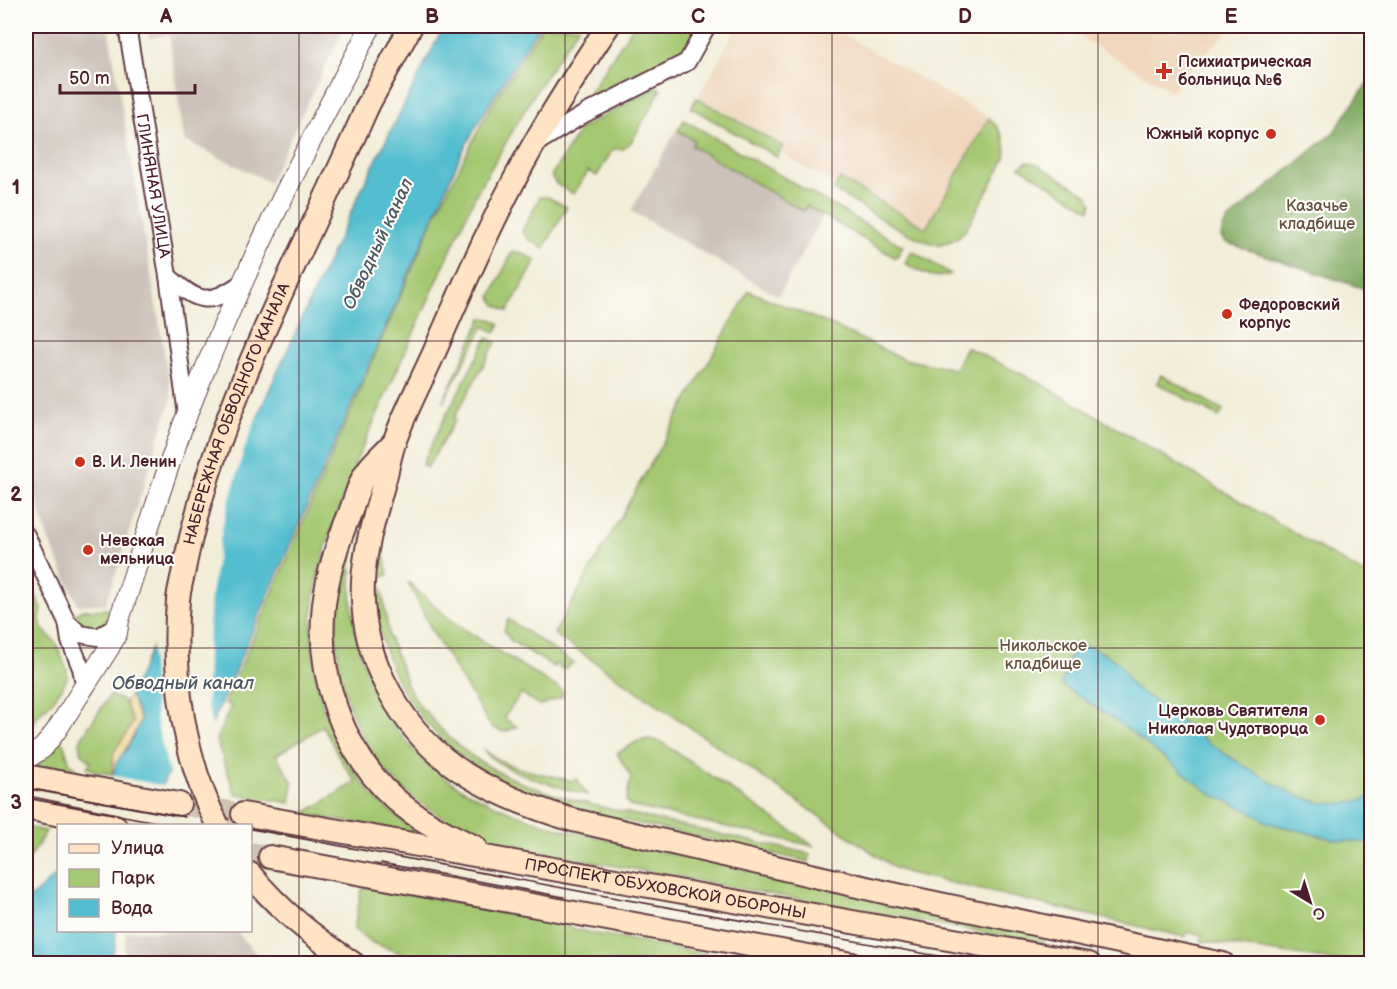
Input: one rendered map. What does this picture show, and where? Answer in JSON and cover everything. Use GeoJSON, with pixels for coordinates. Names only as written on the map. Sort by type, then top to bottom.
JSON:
{"type":"FeatureCollection","features":[{"type":"Feature","properties":{"kind":"main road","name":"НАБЕРЕЖНАЯ ОБВОДНОГО КАНАЛА"},"geometry":{"type":"LineString","coordinates":[[217,824],[206,802],[193,761],[182,710],[177,658],[178,599],[195,519],[222,434],[251,361],[368,105],[411,26]]}},
{"type":"Feature","properties":{"kind":"main road"},"geometry":{"type":"LineString","coordinates":[[608,26],[534,144],[490,227],[395,440],[366,552],[363,582],[364,615],[378,668],[390,693],[409,723],[434,750],[466,774],[498,793],[573,820],[888,893],[1223,963]]}},
{"type":"Feature","properties":{"kind":"main road"},"geometry":{"type":"LineString","coordinates":[[395,440],[367,472],[343,530],[332,565],[324,604],[323,639],[326,668],[333,698],[344,729],[360,758],[395,799],[424,820],[498,859]]}},
{"type":"Feature","properties":{"kind":"main road"},"geometry":{"type":"LineString","coordinates":[[26,776],[175,804]]}},
{"type":"Feature","properties":{"kind":"main road"},"geometry":{"type":"LineString","coordinates":[[26,808],[110,824]]}},
{"type":"Feature","properties":{"kind":"main road","name":"ПРОСПЕКТ ОБУХОВСКОЙ ОБОРОНЫ"},"geometry":{"type":"LineString","coordinates":[[243,814],[1079,962]]}},
{"type":"Feature","properties":{"kind":"main road"},"geometry":{"type":"LineString","coordinates":[[270,857],[852,963]]}},
{"type":"Feature","properties":{"kind":"main road"},"geometry":{"type":"LineString","coordinates":[[252,876],[277,904],[312,936],[354,963]]}},
{"type":"Feature","properties":{"kind":"street","name":"ГЛИНЯНАЯ УЛИЦА"},"geometry":{"type":"LineString","coordinates":[[127,26],[168,276],[187,415]]}},
{"type":"Feature","properties":{"kind":"street"},"geometry":{"type":"LineString","coordinates":[[26,759],[48,742],[117,633],[119,620],[187,415],[243,282],[370,26]]}},
{"type":"Feature","properties":{"kind":"street"},"geometry":{"type":"LineString","coordinates":[[534,144],[586,113],[687,62],[707,26]]}},
{"type":"Feature","properties":{"kind":"street","name":"ГЛИНЯНАЯ УЛИЦА"},"geometry":{"type":"LineString","coordinates":[[168,276],[186,292],[198,298],[211,299],[224,296],[243,282]]}},
{"type":"Feature","properties":{"kind":"street"},"geometry":{"type":"LineString","coordinates":[[26,535],[67,622],[70,641],[81,668],[84,688]]}},
{"type":"Feature","properties":{"kind":"street"},"geometry":{"type":"LineString","coordinates":[[67,622],[80,634],[98,637],[112,629],[119,620]]}},
{"type":"Feature","properties":{"kind":"shaded area","name":"Невская мельница"},"geometry":{"type":"Polygon","coordinates":[[[26,26],[108,26],[172,397],[106,604],[78,605],[48,538],[33,488],[32,466],[38,447],[26,444],[26,26]]]}},
{"type":"Feature","properties":{"kind":"shaded area"},"geometry":{"type":"Polygon","coordinates":[[[147,26],[345,26],[269,182],[184,140],[169,35],[149,38],[147,26]]]}},
{"type":"Feature","properties":{"kind":"shaded area"},"geometry":{"type":"Polygon","coordinates":[[[738,26],[828,26],[988,117],[926,227],[840,178],[836,185],[781,153],[785,145],[698,96],[738,26]]]}},
{"type":"Feature","properties":{"kind":"shaded area","name":"Психиатрическая больница №6"},"geometry":{"type":"Polygon","coordinates":[[[1063,26],[1232,26],[1171,91],[1063,26]]]}},
{"type":"Feature","properties":{"kind":"shaded area"},"geometry":{"type":"Polygon","coordinates":[[[678,128],[825,213],[778,296],[631,211],[678,128]]]}},
{"type":"Feature","properties":{"kind":"shaded area"},"geometry":{"type":"Polygon","coordinates":[[[126,932],[238,932],[254,952],[268,963],[129,963],[124,953],[126,932]]]}},
{"type":"Feature","properties":{"kind":"green space"},"geometry":{"type":"Polygon","coordinates":[[[542,26],[579,26],[534,94],[476,194],[354,466],[356,467],[332,529],[316,588],[312,617],[312,648],[317,680],[330,724],[350,765],[370,792],[418,834],[307,815],[307,812],[356,782],[342,762],[323,726],[276,755],[293,783],[290,803],[235,794],[216,739],[231,706],[225,703],[436,214],[488,111],[542,26]]]}},
{"type":"Feature","properties":{"kind":"green space"},"geometry":{"type":"Polygon","coordinates":[[[633,26],[698,26],[686,46],[676,54],[593,96],[590,92],[633,26]]]}},
{"type":"Feature","properties":{"kind":"green space","name":"Казачье кладбище"},"geometry":{"type":"Polygon","coordinates":[[[1371,78],[1371,291],[1225,242],[1221,237],[1223,227],[1228,220],[1334,132],[1371,78]]]}},
{"type":"Feature","properties":{"kind":"green space"},"geometry":{"type":"Polygon","coordinates":[[[657,87],[661,90],[632,141],[623,149],[613,149],[597,176],[588,171],[574,194],[556,184],[551,176],[580,129],[657,87]]]}},
{"type":"Feature","properties":{"kind":"green space"},"geometry":{"type":"Polygon","coordinates":[[[697,98],[783,146],[777,157],[691,108],[697,98]]]}},
{"type":"Feature","properties":{"kind":"green space"},"geometry":{"type":"Polygon","coordinates":[[[989,118],[1003,136],[1005,159],[965,231],[957,238],[940,244],[918,238],[834,190],[840,179],[926,228],[989,118]]]}},
{"type":"Feature","properties":{"kind":"green space"},"geometry":{"type":"Polygon","coordinates":[[[684,120],[903,246],[896,258],[807,206],[803,211],[692,146],[694,140],[678,131],[684,120]]]}},
{"type":"Feature","properties":{"kind":"green space"},"geometry":{"type":"Polygon","coordinates":[[[1026,162],[1035,163],[1088,195],[1092,202],[1090,210],[1020,167],[1026,162]]]}},
{"type":"Feature","properties":{"kind":"green space"},"geometry":{"type":"Polygon","coordinates":[[[540,197],[548,197],[567,207],[544,248],[528,239],[522,231],[540,197]]]}},
{"type":"Feature","properties":{"kind":"green space"},"geometry":{"type":"Polygon","coordinates":[[[912,251],[951,274],[933,276],[905,263],[912,251]]]}},
{"type":"Feature","properties":{"kind":"green space"},"geometry":{"type":"Polygon","coordinates":[[[512,252],[520,252],[536,261],[508,311],[496,305],[491,297],[512,252]]]}},
{"type":"Feature","properties":{"kind":"green space","name":"Никольское кладбище"},"geometry":{"type":"Polygon","coordinates":[[[749,291],[838,328],[903,359],[955,369],[966,347],[1038,382],[1371,578],[1371,963],[1352,963],[1201,941],[1202,935],[1187,932],[1185,937],[908,873],[895,868],[554,634],[749,291]]]}},
{"type":"Feature","properties":{"kind":"green space"},"geometry":{"type":"Polygon","coordinates":[[[482,318],[491,319],[500,324],[495,333],[484,326],[443,402],[482,318]]]}},
{"type":"Feature","properties":{"kind":"green space"},"geometry":{"type":"Polygon","coordinates":[[[487,338],[496,342],[454,418],[456,419],[427,468],[422,465],[487,338]]]}},
{"type":"Feature","properties":{"kind":"green space"},"geometry":{"type":"Polygon","coordinates":[[[1161,375],[1223,410],[1219,417],[1157,383],[1161,375]]]}},
{"type":"Feature","properties":{"kind":"green space"},"geometry":{"type":"Polygon","coordinates":[[[380,547],[383,549],[388,575],[378,578],[389,637],[406,680],[404,681],[423,711],[470,755],[514,779],[552,794],[810,854],[809,862],[578,810],[519,790],[475,765],[430,727],[412,705],[386,654],[375,595],[376,566],[380,547]]]}},
{"type":"Feature","properties":{"kind":"green space"},"geometry":{"type":"Polygon","coordinates":[[[348,552],[352,553],[351,587],[354,621],[361,654],[372,686],[407,743],[431,767],[459,787],[511,812],[565,830],[1044,936],[1043,943],[567,857],[503,842],[445,818],[419,802],[393,779],[371,752],[355,721],[344,689],[338,655],[336,620],[340,586],[348,552]]]}},
{"type":"Feature","properties":{"kind":"green space"},"geometry":{"type":"Polygon","coordinates":[[[26,576],[42,609],[40,619],[42,629],[56,643],[67,670],[67,678],[53,701],[39,714],[26,735],[26,576]]]}},
{"type":"Feature","properties":{"kind":"green space"},"geometry":{"type":"Polygon","coordinates":[[[408,582],[452,621],[560,689],[563,693],[562,697],[540,706],[521,693],[504,718],[517,727],[504,732],[491,727],[433,633],[408,582]]]}},
{"type":"Feature","properties":{"kind":"green space"},"geometry":{"type":"Polygon","coordinates":[[[111,609],[106,621],[96,629],[83,625],[75,614],[82,610],[111,609]]]}},
{"type":"Feature","properties":{"kind":"green space"},"geometry":{"type":"Polygon","coordinates":[[[508,619],[573,663],[564,669],[555,664],[554,667],[511,641],[504,631],[508,619]]]}},
{"type":"Feature","properties":{"kind":"green space"},"geometry":{"type":"Polygon","coordinates":[[[110,695],[124,701],[133,723],[114,752],[112,774],[96,772],[87,767],[91,762],[81,752],[80,742],[110,695]]]}},
{"type":"Feature","properties":{"kind":"green space"},"geometry":{"type":"Polygon","coordinates":[[[649,739],[661,742],[814,846],[630,806],[626,801],[631,777],[617,753],[638,741],[649,739]]]}},
{"type":"Feature","properties":{"kind":"green space"},"geometry":{"type":"Polygon","coordinates":[[[60,741],[64,744],[69,762],[84,777],[36,766],[60,741]]]}},
{"type":"Feature","properties":{"kind":"green space"},"geometry":{"type":"Polygon","coordinates":[[[483,748],[502,761],[524,770],[572,781],[576,778],[587,795],[514,771],[489,756],[483,748]]]}},
{"type":"Feature","properties":{"kind":"green space"},"geometry":{"type":"Polygon","coordinates":[[[26,827],[46,831],[26,861],[26,827]]]}},
{"type":"Feature","properties":{"kind":"green space"},"geometry":{"type":"Polygon","coordinates":[[[369,886],[514,914],[592,933],[757,963],[427,963],[373,943],[354,930],[361,891],[369,886]]]}},
{"type":"Feature","properties":{"kind":"sand"},"geometry":{"type":"Polygon","coordinates":[[[130,695],[141,721],[112,774],[114,752],[133,723],[124,701],[126,702],[130,695]]]}},
{"type":"Feature","properties":{"kind":"water","name":"Обводный канал"},"geometry":{"type":"Polygon","coordinates":[[[444,26],[539,26],[462,152],[203,744],[170,770],[162,785],[94,824],[118,760],[128,747],[141,721],[130,695],[364,184],[444,26]]]}},
{"type":"Feature","properties":{"kind":"water"},"geometry":{"type":"Polygon","coordinates":[[[1080,645],[1095,649],[1112,658],[1122,667],[1130,683],[1136,688],[1215,747],[1277,786],[1306,799],[1336,804],[1371,797],[1371,843],[1336,840],[1269,823],[1211,794],[1118,722],[1060,684],[1065,676],[1060,672],[1073,653],[1070,650],[1080,645]]]}},
{"type":"Feature","properties":{"kind":"water"},"geometry":{"type":"Polygon","coordinates":[[[57,874],[57,932],[116,932],[115,947],[109,963],[26,963],[26,902],[57,874]]]}},
{"type":"Feature","properties":{"kind":"pier"},"geometry":{"type":"Polygon","coordinates":[[[274,372],[243,453],[223,523],[211,594],[208,647],[207,703],[213,730],[205,746],[184,761],[170,777],[156,720],[152,638],[274,372]]]}},
{"type":"Feature","properties":{"kind":"pier"},"geometry":{"type":"Polygon","coordinates":[[[110,775],[165,786],[154,824],[91,824],[110,775]]]}},
{"type":"Feature","properties":{"kind":"tunnel"},"geometry":{"type":"LineString","coordinates":[[179,804],[243,814]]}},
{"type":"Feature","properties":{"kind":"tunnel"},"geometry":{"type":"LineString","coordinates":[[252,853],[270,857]]}},
{"type":"Feature","properties":{"kind":"tram line"},"geometry":{"type":"LineString","coordinates":[[26,788],[185,817]]}},
{"type":"Feature","properties":{"kind":"tram line"},"geometry":{"type":"LineString","coordinates":[[26,798],[167,824]]}},
{"type":"Feature","properties":{"kind":"tram line"},"geometry":{"type":"LineString","coordinates":[[252,829],[982,964]]}},
{"type":"Feature","properties":{"kind":"tram line"},"geometry":{"type":"LineString","coordinates":[[381,863],[564,897]]}},
{"type":"Feature","properties":{"kind":"tram line"},"geometry":{"type":"LineString","coordinates":[[909,959],[930,964]]}},
{"type":"Feature","properties":{"kind":"place","name":"Психиатрическая больница №6"},"geometry":{"type":"Point","coordinates":[1164,71]}},
{"type":"Feature","properties":{"kind":"place","name":"Южный корпус"},"geometry":{"type":"Point","coordinates":[1271,134]}},
{"type":"Feature","properties":{"kind":"place","name":"Федоровский корпус"},"geometry":{"type":"Point","coordinates":[1227,314]}},
{"type":"Feature","properties":{"kind":"place","name":"В. И. Ленин"},"geometry":{"type":"Point","coordinates":[80,462]}},
{"type":"Feature","properties":{"kind":"place","name":"Невская мельница"},"geometry":{"type":"Point","coordinates":[88,550]}},
{"type":"Feature","properties":{"kind":"place","name":"Церковь Святителя Николая Чудотворца"},"geometry":{"type":"Point","coordinates":[1320,720]}}]}
